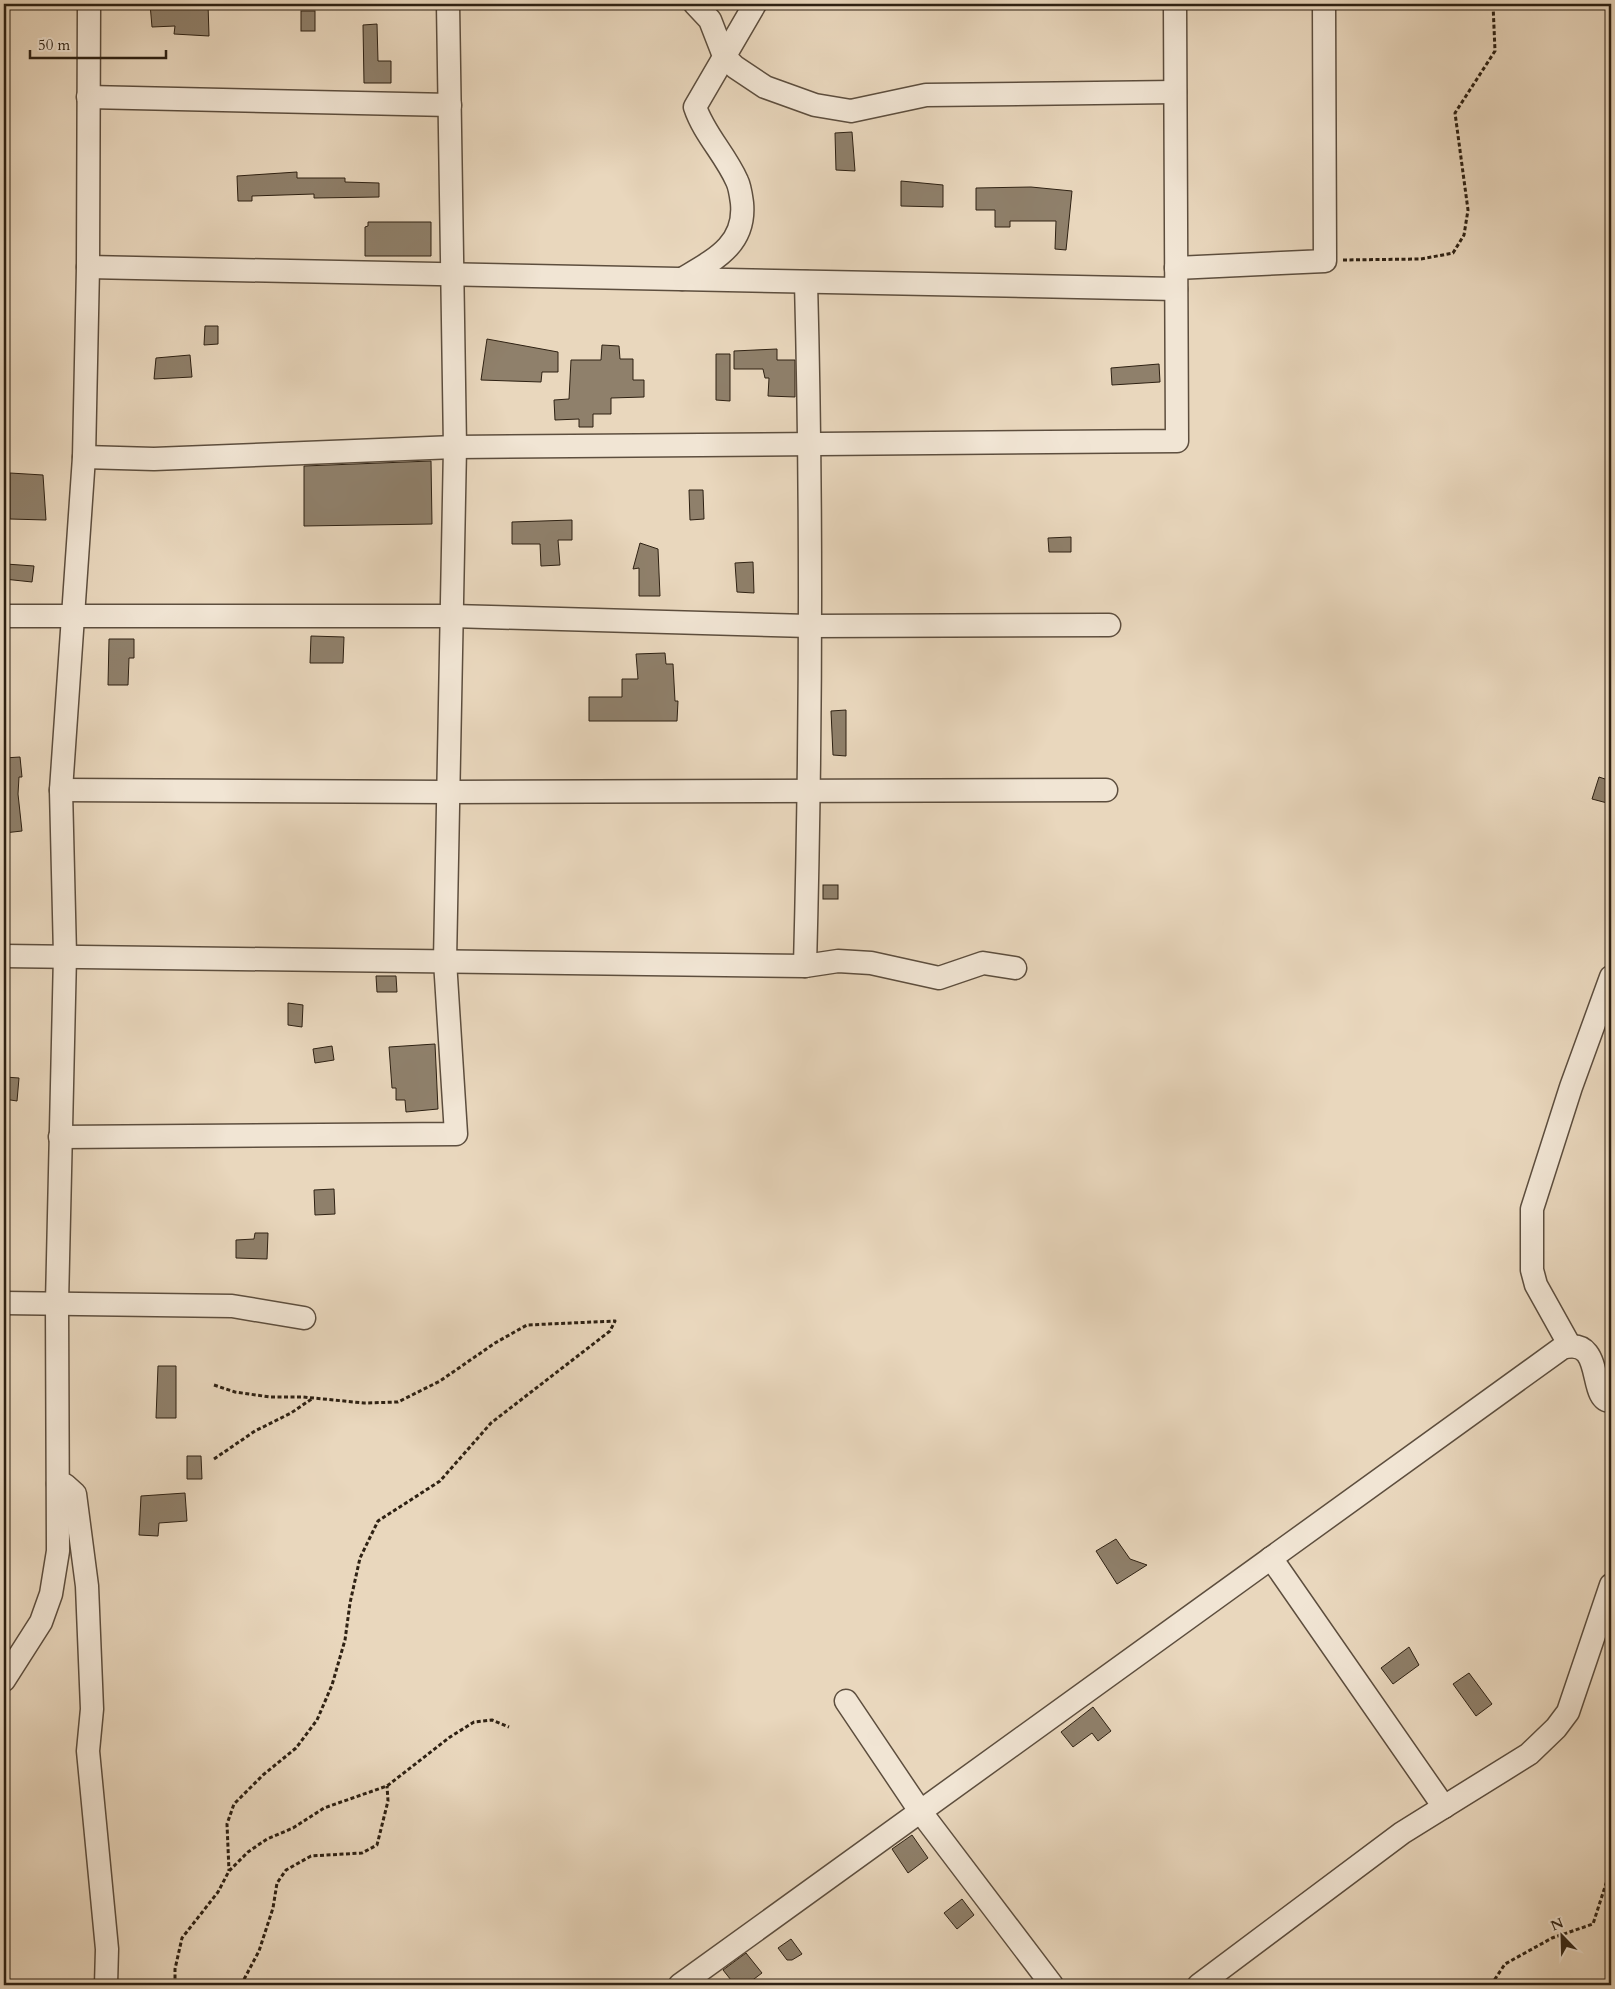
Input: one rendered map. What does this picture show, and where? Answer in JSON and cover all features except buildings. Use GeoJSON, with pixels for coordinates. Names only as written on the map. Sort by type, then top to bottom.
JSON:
{"type":"FeatureCollection","features":[{"type":"Feature","properties":{"kind":"street"},"geometry":{"type":"LineString","coordinates":[[4,1680],[41,1622],[51,1594],[58,1552],[57,1303],[65,956],[61,790],[84,457],[88,267],[89,4]]}},
{"type":"Feature","properties":{"kind":"street"},"geometry":{"type":"LineString","coordinates":[[60,1137],[456,1134],[445,961],[455,447],[448,4]]}},
{"type":"Feature","properties":{"kind":"street"},"geometry":{"type":"LineString","coordinates":[[695,4],[710,20],[724,56],[735,67],[765,87],[815,105],[851,111],[926,94],[1175,92]]}},
{"type":"Feature","properties":{"kind":"street"},"geometry":{"type":"LineString","coordinates":[[682,279],[716,259],[735,240],[743,219],[737,181],[701,124],[695,107],[755,4]]}},
{"type":"Feature","properties":{"kind":"street"},"geometry":{"type":"LineString","coordinates":[[84,457],[154,459],[455,447],[810,446],[1177,441],[1175,4]]}},
{"type":"Feature","properties":{"kind":"street"},"geometry":{"type":"LineString","coordinates":[[88,267],[806,282],[1176,278],[1325,261],[1324,4]]}},
{"type":"Feature","properties":{"kind":"street"},"geometry":{"type":"LineString","coordinates":[[88,98],[450,105]]}},
{"type":"Feature","properties":{"kind":"street"},"geometry":{"type":"LineString","coordinates":[[805,966],[810,791],[810,446],[806,282]]}},
{"type":"Feature","properties":{"kind":"street"},"geometry":{"type":"LineString","coordinates":[[4,616],[452,616],[809,626],[1109,625]]}},
{"type":"Feature","properties":{"kind":"street"},"geometry":{"type":"LineString","coordinates":[[61,790],[448,792],[1106,790]]}},
{"type":"Feature","properties":{"kind":"street"},"geometry":{"type":"LineString","coordinates":[[4,956],[805,966],[838,962],[871,963],[939,978],[983,963],[1015,968]]}},
{"type":"Feature","properties":{"kind":"street"},"geometry":{"type":"LineString","coordinates":[[1570,1346],[1536,1285],[1532,1270],[1532,1209],[1571,1087],[1611,977]]}},
{"type":"Feature","properties":{"kind":"street"},"geometry":{"type":"LineString","coordinates":[[4,1303],[232,1306],[304,1318]]}},
{"type":"Feature","properties":{"kind":"street"},"geometry":{"type":"LineString","coordinates":[[680,1985],[1562,1348],[1578,1347],[1590,1358],[1601,1396],[1604,1400],[1611,1401]]}},
{"type":"Feature","properties":{"kind":"street"},"geometry":{"type":"LineString","coordinates":[[58,1484],[65,1485],[75,1494],[87,1586],[92,1710],[88,1751],[107,1949],[106,1985]]}},
{"type":"Feature","properties":{"kind":"street"},"geometry":{"type":"LineString","coordinates":[[1271,1558],[1444,1807]]}},
{"type":"Feature","properties":{"kind":"street"},"geometry":{"type":"LineString","coordinates":[[1199,1985],[1402,1833],[1529,1754],[1556,1728],[1568,1712],[1611,1585]]}},
{"type":"Feature","properties":{"kind":"street"},"geometry":{"type":"LineString","coordinates":[[846,1701],[920,1812],[1052,1985]]}},
{"type":"Feature","properties":{"kind":"path"},"geometry":{"type":"LineString","coordinates":[[1325,261],[1421,259],[1452,253],[1464,235],[1468,210],[1455,113],[1495,51],[1493,4]]}},
{"type":"Feature","properties":{"kind":"path"},"geometry":{"type":"LineString","coordinates":[[214,1386],[235,1392],[270,1397],[313,1398],[364,1403],[398,1402],[440,1382],[487,1348],[527,1325],[615,1321],[610,1331],[491,1423],[440,1480],[378,1521],[360,1558],[350,1603],[345,1640],[332,1685],[317,1720],[296,1748],[263,1775],[234,1804],[227,1824],[229,1871]]}},
{"type":"Feature","properties":{"kind":"path"},"geometry":{"type":"LineString","coordinates":[[214,1460],[255,1431],[291,1413],[313,1398]]}},
{"type":"Feature","properties":{"kind":"path"},"geometry":{"type":"LineString","coordinates":[[175,1985],[175,1969],[182,1938],[218,1892],[229,1871],[248,1852],[267,1839],[293,1828],[324,1808],[387,1786],[450,1737],[474,1722],[492,1720],[510,1727]]}},
{"type":"Feature","properties":{"kind":"path"},"geometry":{"type":"LineString","coordinates":[[241,1985],[259,1951],[273,1908],[277,1884],[286,1870],[311,1856],[362,1853],[377,1845],[388,1801],[387,1786]]}},
{"type":"Feature","properties":{"kind":"path"},"geometry":{"type":"LineString","coordinates":[[1492,1985],[1505,1964],[1552,1938],[1593,1924],[1611,1868]]}}]}
